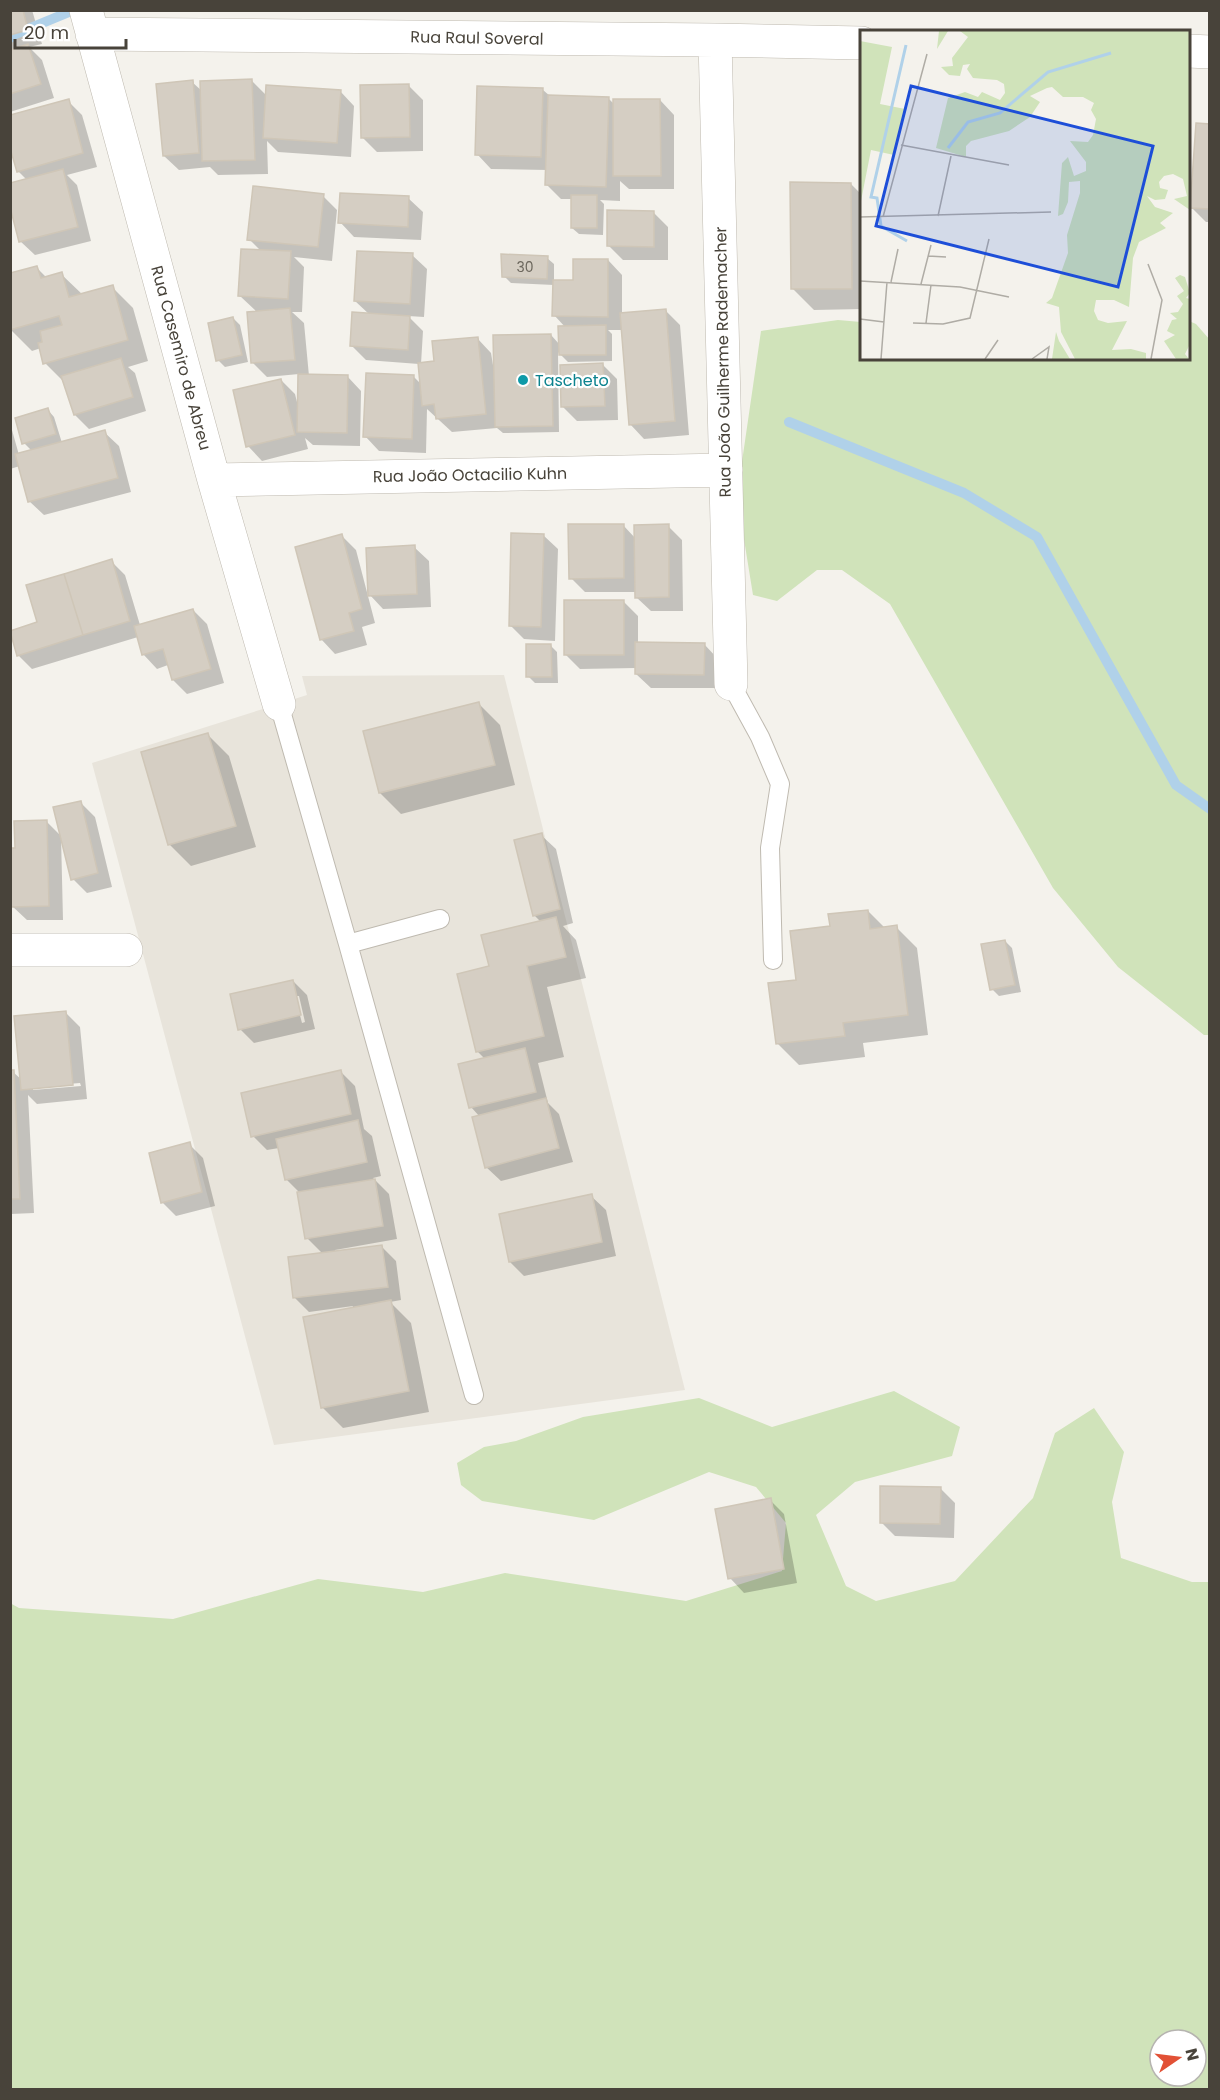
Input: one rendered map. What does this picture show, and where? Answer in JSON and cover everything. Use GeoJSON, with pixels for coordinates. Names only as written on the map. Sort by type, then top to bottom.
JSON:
{"type":"FeatureCollection","features":[{"type":"Feature","properties":{"kind":"street","name":"Rua Raul Soveral"},"geometry":{"type":"LineString","coordinates":[[89,22],[860,43]]}},
{"type":"Feature","properties":{"kind":"street","name":"Rua Casemiro de Abreu"},"geometry":{"type":"LineString","coordinates":[[89,22],[214,480],[279,704]]}},
{"type":"Feature","properties":{"kind":"street","name":"Rua João Guilherme Rademacher"},"geometry":{"type":"LineString","coordinates":[[715,40],[732,684]]}},
{"type":"Feature","properties":{"kind":"street"},"geometry":{"type":"LineString","coordinates":[[1190,51],[1209,52]]}},
{"type":"Feature","properties":{"kind":"street","name":"Rua João Octacilio Kuhn"},"geometry":{"type":"LineString","coordinates":[[214,480],[726,470]]}},
{"type":"Feature","properties":{"kind":"street"},"geometry":{"type":"LineString","coordinates":[[10,950],[126,950]]}},
{"type":"Feature","properties":{"kind":"lane"},"geometry":{"type":"LineString","coordinates":[[732,684],[760,737],[780,784],[770,849],[773,960]]}},
{"type":"Feature","properties":{"kind":"lane"},"geometry":{"type":"LineString","coordinates":[[279,704],[474,1395]]}},
{"type":"Feature","properties":{"kind":"lane"},"geometry":{"type":"LineString","coordinates":[[348,944],[440,919]]}},
{"type":"Feature","properties":{"kind":"shaded area"},"geometry":{"type":"Polygon","coordinates":[[[504,675],[685,1390],[274,1445],[92,763],[307,695],[302,676],[504,675]]]}},
{"type":"Feature","properties":{"kind":"green space"},"geometry":{"type":"Polygon","coordinates":[[[838,320],[860,322],[860,360],[1190,360],[1190,321],[1196,324],[1210,340],[1209,1035],[1204,1035],[1118,967],[1053,888],[890,604],[842,570],[817,570],[777,601],[753,595],[737,496],[761,331],[838,320]]]}},
{"type":"Feature","properties":{"kind":"green space"},"geometry":{"type":"Polygon","coordinates":[[[894,1391],[960,1427],[952,1456],[855,1482],[816,1515],[846,1586],[876,1601],[955,1581],[1033,1498],[1055,1433],[1094,1408],[1124,1452],[1112,1502],[1121,1558],[1192,1582],[1209,1582],[1209,2089],[11,2089],[10,1603],[19,1608],[173,1619],[318,1579],[423,1592],[505,1573],[686,1601],[782,1571],[786,1523],[756,1487],[709,1472],[594,1520],[482,1501],[461,1485],[457,1463],[484,1447],[516,1441],[583,1417],[699,1398],[772,1427],[894,1391]]]}},
{"type":"Feature","properties":{"kind":"building"},"geometry":{"type":"Polygon","coordinates":[[[10,10],[23,10],[28,30],[10,35],[10,10]]]}},
{"type":"Feature","properties":{"kind":"building"},"geometry":{"type":"Polygon","coordinates":[[[28,44],[41,84],[10,94],[10,50],[28,44]]]}},
{"type":"Feature","properties":{"kind":"building"},"geometry":{"type":"Polygon","coordinates":[[[252,79],[255,160],[202,161],[200,81],[252,79]]]}},
{"type":"Feature","properties":{"kind":"building"},"geometry":{"type":"Polygon","coordinates":[[[193,80],[199,153],[163,156],[156,84],[193,80]]]}},
{"type":"Feature","properties":{"kind":"building"},"geometry":{"type":"Polygon","coordinates":[[[409,84],[410,137],[361,138],[360,85],[409,84]]]}},
{"type":"Feature","properties":{"kind":"building"},"geometry":{"type":"Polygon","coordinates":[[[266,85],[341,90],[337,143],[263,138],[266,85]]]}},
{"type":"Feature","properties":{"kind":"building"},"geometry":{"type":"Polygon","coordinates":[[[477,86],[543,88],[541,157],[475,155],[477,86]]]}},
{"type":"Feature","properties":{"kind":"building"},"geometry":{"type":"Polygon","coordinates":[[[548,95],[609,97],[606,187],[545,185],[548,95]]]}},
{"type":"Feature","properties":{"kind":"building"},"geometry":{"type":"Polygon","coordinates":[[[69,99],[83,153],[17,172],[10,148],[10,115],[69,99]]]}},
{"type":"Feature","properties":{"kind":"building"},"geometry":{"type":"Polygon","coordinates":[[[613,99],[660,99],[661,176],[613,176],[613,99]]]}},
{"type":"Feature","properties":{"kind":"building"},"geometry":{"type":"Polygon","coordinates":[[[1196,123],[1210,124],[1210,209],[1190,208],[1196,123]]]}},
{"type":"Feature","properties":{"kind":"building"},"geometry":{"type":"Polygon","coordinates":[[[63,169],[78,227],[19,242],[10,207],[10,183],[63,169]]]}},
{"type":"Feature","properties":{"kind":"building"},"geometry":{"type":"Polygon","coordinates":[[[790,182],[851,183],[852,289],[791,289],[790,182]]]}},
{"type":"Feature","properties":{"kind":"building"},"geometry":{"type":"Polygon","coordinates":[[[253,186],[324,194],[318,247],[247,240],[253,186]]]}},
{"type":"Feature","properties":{"kind":"building"},"geometry":{"type":"Polygon","coordinates":[[[340,193],[409,196],[408,227],[338,223],[340,193]]]}},
{"type":"Feature","properties":{"kind":"building"},"geometry":{"type":"Polygon","coordinates":[[[571,195],[597,195],[597,228],[571,228],[571,195]]]}},
{"type":"Feature","properties":{"kind":"building"},"geometry":{"type":"Polygon","coordinates":[[[607,210],[654,211],[654,247],[607,246],[607,210]]]}},
{"type":"Feature","properties":{"kind":"building"},"geometry":{"type":"Polygon","coordinates":[[[241,249],[291,251],[288,299],[238,296],[241,249]]]}},
{"type":"Feature","properties":{"kind":"building"},"geometry":{"type":"Polygon","coordinates":[[[357,251],[413,253],[410,304],[354,301],[357,251]]]}},
{"type":"Feature","properties":{"kind":"building"},"geometry":{"type":"Polygon","coordinates":[[[501,254],[548,256],[547,279],[502,277],[501,254]]]}},
{"type":"Feature","properties":{"kind":"building"},"geometry":{"type":"Polygon","coordinates":[[[573,259],[608,259],[608,317],[552,316],[553,280],[573,280],[573,259]]]}},
{"type":"Feature","properties":{"kind":"building"},"geometry":{"type":"Polygon","coordinates":[[[37,266],[41,278],[62,272],[69,297],[113,285],[128,340],[43,364],[38,343],[42,342],[40,331],[62,325],[59,316],[10,330],[10,273],[37,266]]]}},
{"type":"Feature","properties":{"kind":"building"},"geometry":{"type":"Polygon","coordinates":[[[290,308],[295,360],[251,363],[247,312],[290,308]]]}},
{"type":"Feature","properties":{"kind":"building"},"geometry":{"type":"Polygon","coordinates":[[[666,309],[675,421],[629,425],[620,313],[666,309]]]}},
{"type":"Feature","properties":{"kind":"building"},"geometry":{"type":"Polygon","coordinates":[[[352,312],[410,316],[408,350],[350,346],[352,312]]]}},
{"type":"Feature","properties":{"kind":"building"},"geometry":{"type":"Polygon","coordinates":[[[233,317],[242,355],[216,361],[208,323],[233,317]]]}},
{"type":"Feature","properties":{"kind":"building"},"geometry":{"type":"Polygon","coordinates":[[[606,325],[606,355],[559,355],[558,326],[606,325]]]}},
{"type":"Feature","properties":{"kind":"building","name":"Tascheto"},"geometry":{"type":"Polygon","coordinates":[[[551,334],[553,426],[495,427],[493,335],[551,334]]]}},
{"type":"Feature","properties":{"kind":"building"},"geometry":{"type":"Polygon","coordinates":[[[478,337],[486,414],[436,419],[434,404],[422,406],[418,363],[434,361],[432,341],[478,337]]]}},
{"type":"Feature","properties":{"kind":"building"},"geometry":{"type":"Polygon","coordinates":[[[121,358],[133,397],[74,415],[61,376],[121,358]]]}},
{"type":"Feature","properties":{"kind":"building"},"geometry":{"type":"Polygon","coordinates":[[[603,363],[605,406],[561,407],[560,365],[603,363]]]}},
{"type":"Feature","properties":{"kind":"building"},"geometry":{"type":"Polygon","coordinates":[[[366,373],[414,375],[412,439],[363,437],[366,373]]]}},
{"type":"Feature","properties":{"kind":"building"},"geometry":{"type":"Polygon","coordinates":[[[298,374],[348,375],[347,433],[297,432],[298,374]]]}},
{"type":"Feature","properties":{"kind":"building"},"geometry":{"type":"Polygon","coordinates":[[[281,379],[295,435],[246,447],[233,390],[281,379]]]}},
{"type":"Feature","properties":{"kind":"building"},"geometry":{"type":"Polygon","coordinates":[[[48,408],[56,434],[22,444],[15,418],[48,408]]]}},
{"type":"Feature","properties":{"kind":"building"},"geometry":{"type":"Polygon","coordinates":[[[105,430],[118,478],[28,502],[15,454],[105,430]]]}},
{"type":"Feature","properties":{"kind":"building"},"geometry":{"type":"Polygon","coordinates":[[[568,524],[624,524],[624,578],[569,579],[568,524]]]}},
{"type":"Feature","properties":{"kind":"building"},"geometry":{"type":"Polygon","coordinates":[[[669,524],[669,597],[635,598],[634,525],[669,524]]]}},
{"type":"Feature","properties":{"kind":"building"},"geometry":{"type":"Polygon","coordinates":[[[511,533],[544,534],[541,627],[509,626],[511,533]]]}},
{"type":"Feature","properties":{"kind":"building"},"geometry":{"type":"Polygon","coordinates":[[[342,534],[362,609],[349,613],[354,631],[320,640],[295,547],[342,534]]]}},
{"type":"Feature","properties":{"kind":"building"},"geometry":{"type":"Polygon","coordinates":[[[415,545],[417,594],[368,596],[366,548],[415,545]]]}},
{"type":"Feature","properties":{"kind":"building"},"geometry":{"type":"Polygon","coordinates":[[[112,559],[130,621],[83,635],[64,574],[112,559]]]}},
{"type":"Feature","properties":{"kind":"building"},"geometry":{"type":"Polygon","coordinates":[[[64,574],[83,635],[17,656],[10,631],[37,622],[26,585],[64,574]]]}},
{"type":"Feature","properties":{"kind":"building"},"geometry":{"type":"Polygon","coordinates":[[[564,600],[624,600],[624,655],[564,655],[564,600]]]}},
{"type":"Feature","properties":{"kind":"building"},"geometry":{"type":"Polygon","coordinates":[[[193,609],[211,669],[172,680],[163,649],[142,655],[134,626],[193,609]]]}},
{"type":"Feature","properties":{"kind":"building"},"geometry":{"type":"Polygon","coordinates":[[[635,642],[705,643],[704,675],[635,674],[635,642]]]}},
{"type":"Feature","properties":{"kind":"building"},"geometry":{"type":"Polygon","coordinates":[[[526,644],[551,644],[552,677],[526,677],[526,644]]]}},
{"type":"Feature","properties":{"kind":"building"},"geometry":{"type":"Polygon","coordinates":[[[479,702],[495,765],[379,793],[363,731],[479,702]]]}},
{"type":"Feature","properties":{"kind":"building"},"geometry":{"type":"Polygon","coordinates":[[[208,733],[236,826],[168,845],[141,752],[208,733]]]}},
{"type":"Feature","properties":{"kind":"building"},"geometry":{"type":"Polygon","coordinates":[[[81,801],[98,873],[71,880],[53,807],[81,801]]]}},
{"type":"Feature","properties":{"kind":"building"},"geometry":{"type":"Polygon","coordinates":[[[47,820],[49,906],[11,907],[10,848],[15,848],[14,821],[47,820]]]}},
{"type":"Feature","properties":{"kind":"building"},"geometry":{"type":"Polygon","coordinates":[[[542,833],[560,909],[533,916],[514,840],[542,833]]]}},
{"type":"Feature","properties":{"kind":"building"},"geometry":{"type":"Polygon","coordinates":[[[868,910],[870,929],[897,925],[908,1015],[843,1023],[845,1036],[776,1044],[768,983],[796,980],[790,931],[830,926],[828,914],[868,910]]]}},
{"type":"Feature","properties":{"kind":"building"},"geometry":{"type":"Polygon","coordinates":[[[556,917],[566,957],[527,966],[544,1036],[476,1052],[457,974],[489,966],[481,935],[556,917]]]}},
{"type":"Feature","properties":{"kind":"building"},"geometry":{"type":"Polygon","coordinates":[[[1005,940],[1015,985],[990,990],[981,944],[1005,940]]]}},
{"type":"Feature","properties":{"kind":"building"},"geometry":{"type":"Polygon","coordinates":[[[293,980],[301,1015],[238,1030],[230,994],[293,980]]]}},
{"type":"Feature","properties":{"kind":"building"},"geometry":{"type":"Polygon","coordinates":[[[66,1011],[73,1085],[21,1090],[14,1016],[66,1011]]]}},
{"type":"Feature","properties":{"kind":"building"},"geometry":{"type":"Polygon","coordinates":[[[525,1048],[536,1092],[469,1108],[458,1064],[525,1048]]]}},
{"type":"Feature","properties":{"kind":"building"},"geometry":{"type":"Polygon","coordinates":[[[10,1070],[14,1070],[20,1199],[10,1199],[10,1070]]]}},
{"type":"Feature","properties":{"kind":"building"},"geometry":{"type":"Polygon","coordinates":[[[341,1070],[351,1114],[251,1137],[241,1093],[341,1070]]]}},
{"type":"Feature","properties":{"kind":"building"},"geometry":{"type":"Polygon","coordinates":[[[546,1098],[559,1148],[485,1168],[472,1117],[546,1098]]]}},
{"type":"Feature","properties":{"kind":"building"},"geometry":{"type":"Polygon","coordinates":[[[358,1120],[367,1162],[285,1180],[276,1139],[358,1120]]]}},
{"type":"Feature","properties":{"kind":"building"},"geometry":{"type":"Polygon","coordinates":[[[190,1142],[202,1192],[161,1203],[149,1153],[190,1142]]]}},
{"type":"Feature","properties":{"kind":"building"},"geometry":{"type":"Polygon","coordinates":[[[375,1179],[383,1226],[305,1239],[297,1192],[375,1179]]]}},
{"type":"Feature","properties":{"kind":"building"},"geometry":{"type":"Polygon","coordinates":[[[592,1194],[602,1242],[509,1262],[499,1214],[592,1194]]]}},
{"type":"Feature","properties":{"kind":"building"},"geometry":{"type":"Polygon","coordinates":[[[382,1245],[388,1287],[293,1298],[288,1257],[382,1245]]]}},
{"type":"Feature","properties":{"kind":"building"},"geometry":{"type":"Polygon","coordinates":[[[391,1300],[409,1391],[321,1408],[303,1317],[391,1300]]]}},
{"type":"Feature","properties":{"kind":"building"},"geometry":{"type":"Polygon","coordinates":[[[880,1486],[941,1487],[940,1524],[880,1523],[880,1486]]]}},
{"type":"Feature","properties":{"kind":"building"},"geometry":{"type":"Polygon","coordinates":[[[771,1498],[784,1569],[728,1579],[715,1509],[771,1498]]]}},
{"type":"Feature","properties":{"kind":"waterway"},"geometry":{"type":"LineString","coordinates":[[10,38],[74,10]]}},
{"type":"Feature","properties":{"kind":"waterway"},"geometry":{"type":"LineString","coordinates":[[789,422],[964,493],[1037,537],[1176,785],[1210,809]]}},
{"type":"Feature","properties":{"kind":"place","name":"Tascheto"},"geometry":{"type":"Point","coordinates":[523,380]}}]}
